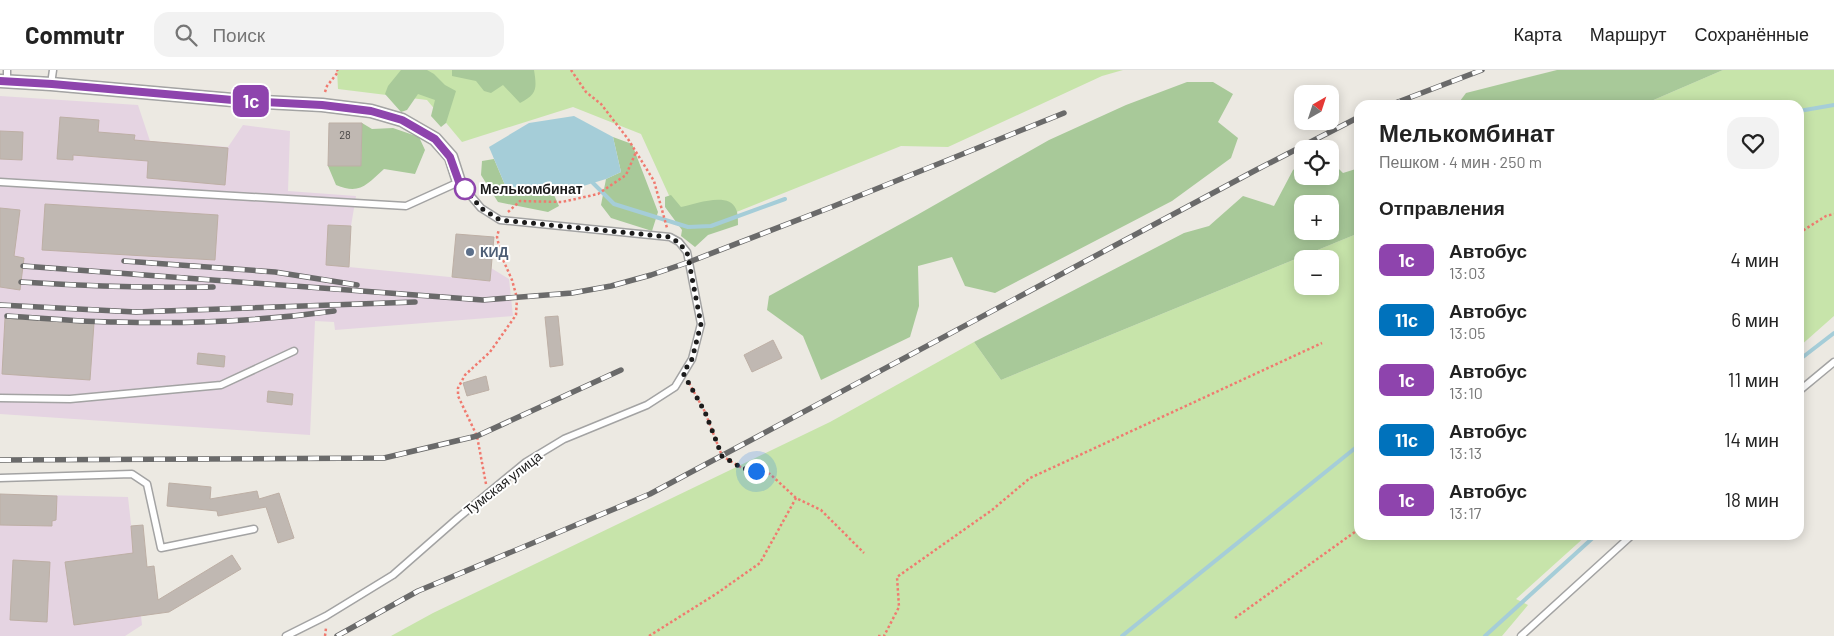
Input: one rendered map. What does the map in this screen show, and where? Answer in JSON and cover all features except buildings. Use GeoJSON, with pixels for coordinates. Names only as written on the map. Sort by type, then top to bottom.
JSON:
{"type":"FeatureCollection","features":[{"type":"Feature","properties":{"kind":"street"},"geometry":{"type":"LineString","coordinates":[[5,77],[52,84],[244,101],[322,105],[371,111],[402,120],[435,139],[450,157],[459,182]]}},
{"type":"Feature","properties":{"kind":"lane"},"geometry":{"type":"LineString","coordinates":[[52,84],[53,70]]}},
{"type":"Feature","properties":{"kind":"lane"},"geometry":{"type":"LineString","coordinates":[[0,182],[406,206],[459,182],[481,208],[500,220]]}},
{"type":"Feature","properties":{"kind":"lane","name":"Тумская улица"},"geometry":{"type":"LineString","coordinates":[[286,636],[326,616],[393,575],[526,462],[564,439],[648,405],[674,387],[692,359],[701,324],[687,252],[678,242],[670,237],[500,220]]}},
{"type":"Feature","properties":{"kind":"lane"},"geometry":{"type":"LineString","coordinates":[[0,398],[70,399],[221,385],[294,351]]}},
{"type":"Feature","properties":{"kind":"lane"},"geometry":{"type":"LineString","coordinates":[[1804,387],[1834,362]]}},
{"type":"Feature","properties":{"kind":"lane"},"geometry":{"type":"LineString","coordinates":[[0,478],[132,474],[147,484],[161,548],[254,529]]}},
{"type":"Feature","properties":{"kind":"lane"},"geometry":{"type":"LineString","coordinates":[[1521,636],[1627,540]]}},
{"type":"Feature","properties":{"kind":"path"},"geometry":{"type":"LineString","coordinates":[[322,105],[327,86],[338,70]]}},
{"type":"Feature","properties":{"kind":"path"},"geometry":{"type":"LineString","coordinates":[[571,70],[586,92],[602,104],[654,181],[666,224]]}},
{"type":"Feature","properties":{"kind":"path"},"geometry":{"type":"LineString","coordinates":[[488,493],[477,436],[458,396],[458,388],[465,375],[490,352],[516,315],[516,298],[512,280],[501,255],[497,237],[500,220],[520,201],[562,202],[598,194],[626,175],[636,152]]}},
{"type":"Feature","properties":{"kind":"path"},"geometry":{"type":"LineString","coordinates":[[1804,230],[1826,216],[1834,214]]}},
{"type":"Feature","properties":{"kind":"path"},"geometry":{"type":"LineString","coordinates":[[878,636],[884,636],[899,607],[897,577],[992,510],[1030,478],[1322,343]]}},
{"type":"Feature","properties":{"kind":"path"},"geometry":{"type":"LineString","coordinates":[[683,373],[705,412],[722,456],[742,468],[770,474],[796,498],[821,510],[864,553]]}},
{"type":"Feature","properties":{"kind":"path"},"geometry":{"type":"LineString","coordinates":[[648,636],[760,563],[796,498]]}},
{"type":"Feature","properties":{"kind":"path"},"geometry":{"type":"LineString","coordinates":[[1235,618],[1354,533]]}},
{"type":"Feature","properties":{"kind":"shaded area"},"geometry":{"type":"Polygon","coordinates":[[[0,96],[138,105],[150,141],[228,147],[243,125],[290,131],[288,191],[356,196],[351,226],[349,267],[490,281],[491,268],[509,279],[513,316],[335,330],[334,322],[315,321],[310,435],[0,414],[0,96]]]}},
{"type":"Feature","properties":{"kind":"shaded area"},"geometry":{"type":"Polygon","coordinates":[[[0,494],[128,497],[142,625],[125,636],[0,636],[0,494]]]}},
{"type":"Feature","properties":{"kind":"green space"},"geometry":{"type":"Polygon","coordinates":[[[337,70],[1123,70],[1102,76],[948,147],[901,146],[699,227],[677,213],[641,134],[573,107],[462,142],[427,100],[338,89],[337,70]]]}},
{"type":"Feature","properties":{"kind":"green space"},"geometry":{"type":"Polygon","coordinates":[[[401,70],[427,70],[445,85],[456,91],[446,123],[441,127],[431,116],[435,100],[418,94],[407,110],[401,112],[385,94],[388,86],[401,70]]]}},
{"type":"Feature","properties":{"kind":"green space"},"geometry":{"type":"Polygon","coordinates":[[[452,70],[534,70],[535,86],[533,94],[520,103],[503,85],[491,93],[484,91],[476,81],[452,76],[452,70]]]}},
{"type":"Feature","properties":{"kind":"green space"},"geometry":{"type":"Polygon","coordinates":[[[1557,70],[1723,70],[1654,100],[1461,100],[1466,93],[1557,70]]]}},
{"type":"Feature","properties":{"kind":"green space"},"geometry":{"type":"Polygon","coordinates":[[[1723,70],[1834,70],[1834,316],[1804,343],[1804,100],[1654,100],[1723,70]]]}},
{"type":"Feature","properties":{"kind":"green space"},"geometry":{"type":"Polygon","coordinates":[[[1187,82],[1213,82],[1233,94],[1218,122],[1238,138],[1231,158],[1172,201],[995,293],[965,286],[952,257],[918,266],[919,306],[910,337],[821,380],[803,336],[767,310],[769,296],[1049,140],[1126,105],[1187,82]]]}},
{"type":"Feature","properties":{"kind":"green space"},"geometry":{"type":"Polygon","coordinates":[[[362,123],[372,129],[393,128],[419,137],[425,150],[415,174],[384,169],[367,184],[357,189],[336,185],[328,166],[361,166],[362,123]]]}},
{"type":"Feature","properties":{"kind":"green space"},"geometry":{"type":"Polygon","coordinates":[[[613,137],[632,144],[658,212],[652,231],[611,218],[601,205],[606,179],[621,172],[613,137]]]}},
{"type":"Feature","properties":{"kind":"green space"},"geometry":{"type":"Polygon","coordinates":[[[494,159],[505,185],[554,195],[559,206],[548,212],[498,202],[481,175],[482,161],[494,159]]]}},
{"type":"Feature","properties":{"kind":"green space"},"geometry":{"type":"Polygon","coordinates":[[[1339,169],[1343,173],[1354,170],[1354,235],[1318,250],[1294,250],[1294,260],[1001,380],[974,342],[1184,233],[1209,226],[1243,196],[1274,206],[1293,170],[1294,185],[1339,185],[1339,169]]]}},
{"type":"Feature","properties":{"kind":"green space"},"geometry":{"type":"Polygon","coordinates":[[[671,195],[681,207],[711,200],[726,201],[736,209],[738,225],[708,235],[695,247],[681,236],[682,230],[665,207],[665,197],[671,195]]]}},
{"type":"Feature","properties":{"kind":"green space"},"geometry":{"type":"Polygon","coordinates":[[[1354,235],[1354,540],[1581,540],[1516,599],[1528,605],[1502,636],[391,636],[433,613],[830,422],[974,342],[1001,380],[1294,260],[1294,295],[1339,295],[1339,250],[1318,250],[1354,235]]]}},
{"type":"Feature","properties":{"kind":"water"},"geometry":{"type":"Polygon","coordinates":[[[574,116],[613,137],[621,172],[606,179],[554,195],[505,185],[489,147],[529,123],[574,116]]]}},
{"type":"Feature","properties":{"kind":"waterway"},"geometry":{"type":"LineString","coordinates":[[1804,110],[1834,105]]}},
{"type":"Feature","properties":{"kind":"waterway"},"geometry":{"type":"LineString","coordinates":[[593,183],[614,204],[688,227],[711,226],[785,199]]}},
{"type":"Feature","properties":{"kind":"waterway"},"geometry":{"type":"LineString","coordinates":[[1804,356],[1834,333]]}},
{"type":"Feature","properties":{"kind":"waterway"},"geometry":{"type":"LineString","coordinates":[[1122,636],[1354,449]]}},
{"type":"Feature","properties":{"kind":"waterway"},"geometry":{"type":"LineString","coordinates":[[1485,636],[1591,540]]}},
{"type":"Feature","properties":{"kind":"railway"},"geometry":{"type":"LineString","coordinates":[[1403,100],[1482,70]]}},
{"type":"Feature","properties":{"kind":"railway"},"geometry":{"type":"LineString","coordinates":[[23,266],[483,300],[572,293],[611,286],[689,262],[1064,113]]}},
{"type":"Feature","properties":{"kind":"railway"},"geometry":{"type":"LineString","coordinates":[[337,636],[418,591],[650,494],[1354,120]]}},
{"type":"Feature","properties":{"kind":"railway"},"geometry":{"type":"LineString","coordinates":[[124,261],[275,272],[357,285]]}},
{"type":"Feature","properties":{"kind":"railway"},"geometry":{"type":"LineString","coordinates":[[21,282],[69,285],[213,287]]}},
{"type":"Feature","properties":{"kind":"railway"},"geometry":{"type":"LineString","coordinates":[[0,305],[136,312],[415,302]]}},
{"type":"Feature","properties":{"kind":"railway"},"geometry":{"type":"LineString","coordinates":[[7,316],[171,323],[226,321],[334,311]]}},
{"type":"Feature","properties":{"kind":"railway"},"geometry":{"type":"LineString","coordinates":[[0,460],[384,458],[477,436],[621,370]]}},
{"type":"Feature","properties":{"kind":"bus line","name":"1с"},"geometry":{"type":"LineString","coordinates":[[0,81],[244,101],[322,105],[371,111],[402,120],[435,139],[450,157],[459,182],[465,190]]}},
{"type":"Feature","properties":{"kind":"place","name":"Мелькомбинат"},"geometry":{"type":"Point","coordinates":[465,189]}},
{"type":"Feature","properties":{"kind":"place","name":"КИД"},"geometry":{"type":"Point","coordinates":[470,252]}},
{"type":"Feature","properties":{"kind":"route"},"geometry":{"type":"LineString","coordinates":[[465,189],[481,208],[500,220],[670,237],[678,242],[687,252],[701,324],[692,359],[683,373],[705,412],[722,456],[742,468],[756,471]]}}]}
